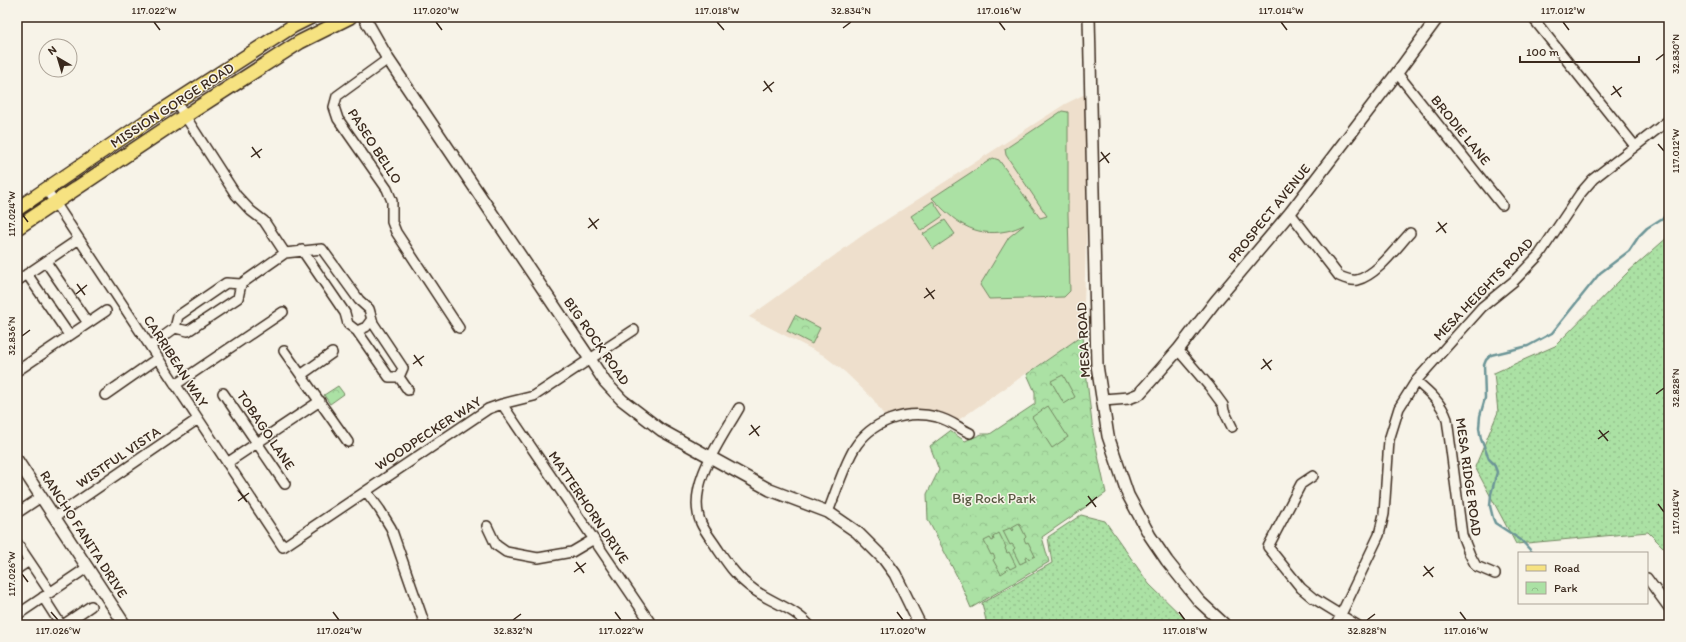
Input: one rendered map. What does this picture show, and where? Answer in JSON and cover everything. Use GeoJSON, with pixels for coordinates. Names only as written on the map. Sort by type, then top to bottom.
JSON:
{"type":"FeatureCollection","features":[{"type":"Feature","properties":{"kind":"main road","name":"MISSION GORGE ROAD"},"geometry":{"type":"LineString","coordinates":[[17,209],[176,102],[294,26],[311,17]]}},
{"type":"Feature","properties":{"kind":"main road","name":"MISSION GORGE ROAD"},"geometry":{"type":"LineString","coordinates":[[17,228],[185,116],[300,42],[350,17]]}},
{"type":"Feature","properties":{"kind":"main road"},"geometry":{"type":"LineString","coordinates":[[101,172],[99,166],[101,162],[125,144],[126,140],[124,137]]}},
{"type":"Feature","properties":{"kind":"street","name":"BIG ROCK ROAD"},"geometry":{"type":"LineString","coordinates":[[364,17],[388,59],[613,391],[629,407],[661,430],[770,490],[828,512],[857,532],[884,558],[900,582],[920,625]]}},
{"type":"Feature","properties":{"kind":"street","name":"MESA ROAD"},"geometry":{"type":"LineString","coordinates":[[1090,17],[1097,365],[1108,436],[1122,482],[1140,519],[1167,561],[1195,596],[1224,625]]}},
{"type":"Feature","properties":{"kind":"street","name":"PROSPECT AVENUE"},"geometry":{"type":"LineString","coordinates":[[1103,400],[1122,399],[1139,394],[1178,350],[1215,302],[1290,213],[1438,17]]}},
{"type":"Feature","properties":{"kind":"street"},"geometry":{"type":"LineString","coordinates":[[1532,17],[1635,146]]}},
{"type":"Feature","properties":{"kind":"street","name":"PASEO BELLO"},"geometry":{"type":"LineString","coordinates":[[388,59],[337,96],[334,107],[338,118],[387,189],[392,201],[392,222],[396,232],[459,328]]}},
{"type":"Feature","properties":{"kind":"street","name":"BRODIE LANE"},"geometry":{"type":"LineString","coordinates":[[1397,73],[1502,205]]}},
{"type":"Feature","properties":{"kind":"street"},"geometry":{"type":"LineString","coordinates":[[176,102],[236,195],[251,211],[264,221],[285,253]]}},
{"type":"Feature","properties":{"kind":"street","name":"MESA HEIGHTS ROAD"},"geometry":{"type":"LineString","coordinates":[[1336,625],[1379,535],[1384,514],[1389,440],[1399,408],[1416,381],[1482,307],[1514,281],[1539,255],[1586,186],[1602,171],[1669,120]]}},
{"type":"Feature","properties":{"kind":"street","name":"CARRIBEAN WAY"},"geometry":{"type":"LineString","coordinates":[[46,189],[283,548]]}},
{"type":"Feature","properties":{"kind":"street"},"geometry":{"type":"LineString","coordinates":[[1290,213],[1339,276],[1348,280],[1356,280],[1371,274],[1410,233]]}},
{"type":"Feature","properties":{"kind":"street"},"geometry":{"type":"LineString","coordinates":[[17,281],[79,239]]}},
{"type":"Feature","properties":{"kind":"street"},"geometry":{"type":"LineString","coordinates":[[305,250],[345,313],[348,324],[357,331],[389,377],[399,377]]}},
{"type":"Feature","properties":{"kind":"street"},"geometry":{"type":"LineString","coordinates":[[150,346],[175,328],[178,316],[226,283],[241,284],[285,253],[305,250],[322,250],[360,300],[369,309],[372,320],[403,368],[399,377]]}},
{"type":"Feature","properties":{"kind":"street"},"geometry":{"type":"LineString","coordinates":[[46,262],[88,323]]}},
{"type":"Feature","properties":{"kind":"street"},"geometry":{"type":"LineString","coordinates":[[27,274],[69,336]]}},
{"type":"Feature","properties":{"kind":"street"},"geometry":{"type":"LineString","coordinates":[[175,328],[188,331],[238,298],[241,284]]}},
{"type":"Feature","properties":{"kind":"street"},"geometry":{"type":"LineString","coordinates":[[17,371],[106,311]]}},
{"type":"Feature","properties":{"kind":"street"},"geometry":{"type":"LineString","coordinates":[[175,385],[283,312]]}},
{"type":"Feature","properties":{"kind":"street"},"geometry":{"type":"LineString","coordinates":[[357,331],[366,327],[372,320]]}},
{"type":"Feature","properties":{"kind":"street","name":"WOODPECKER WAY"},"geometry":{"type":"LineString","coordinates":[[283,548],[488,409],[534,396],[634,330]]}},
{"type":"Feature","properties":{"kind":"street"},"geometry":{"type":"LineString","coordinates":[[1178,350],[1223,405],[1224,411],[1232,428]]}},
{"type":"Feature","properties":{"kind":"street"},"geometry":{"type":"LineString","coordinates":[[284,351],[348,442]]}},
{"type":"Feature","properties":{"kind":"street"},"geometry":{"type":"LineString","coordinates":[[301,375],[332,353]]}},
{"type":"Feature","properties":{"kind":"street"},"geometry":{"type":"LineString","coordinates":[[105,395],[158,358]]}},
{"type":"Feature","properties":{"kind":"street"},"geometry":{"type":"LineString","coordinates":[[399,377],[408,390]]}},
{"type":"Feature","properties":{"kind":"street","name":"MESA RIDGE ROAD"},"geometry":{"type":"LineString","coordinates":[[1416,381],[1437,399],[1448,419],[1462,535],[1466,548],[1476,566],[1495,574]]}},
{"type":"Feature","properties":{"kind":"street","name":"TOBAGO LANE"},"geometry":{"type":"LineString","coordinates":[[223,393],[285,484]]}},
{"type":"Feature","properties":{"kind":"street"},"geometry":{"type":"LineString","coordinates":[[227,463],[320,401]]}},
{"type":"Feature","properties":{"kind":"street","name":"MATTERHORN DRIVE"},"geometry":{"type":"LineString","coordinates":[[502,404],[652,625]]}},
{"type":"Feature","properties":{"kind":"street"},"geometry":{"type":"LineString","coordinates":[[738,408],[699,483],[697,507],[701,523],[735,575],[753,590],[801,617],[809,625]]}},
{"type":"Feature","properties":{"kind":"street"},"geometry":{"type":"LineString","coordinates":[[828,512],[854,450],[865,436],[879,424],[904,415],[923,415],[937,417],[954,423],[970,433]]}},
{"type":"Feature","properties":{"kind":"street","name":"WISTFUL VISTA"},"geometry":{"type":"LineString","coordinates":[[55,517],[198,419]]}},
{"type":"Feature","properties":{"kind":"street","name":"RANCHO FANITA DRIVE"},"geometry":{"type":"LineString","coordinates":[[18,465],[88,566],[125,625]]}},
{"type":"Feature","properties":{"kind":"street"},"geometry":{"type":"LineString","coordinates":[[1313,476],[1301,484],[1268,548],[1300,588],[1313,598],[1357,625]]}},
{"type":"Feature","properties":{"kind":"street"},"geometry":{"type":"LineString","coordinates":[[366,491],[391,528],[424,625]]}},
{"type":"Feature","properties":{"kind":"street"},"geometry":{"type":"LineString","coordinates":[[17,513],[41,497]]}},
{"type":"Feature","properties":{"kind":"street"},"geometry":{"type":"LineString","coordinates":[[487,526],[496,545],[506,552],[538,558],[572,552],[594,539]]}},
{"type":"Feature","properties":{"kind":"street"},"geometry":{"type":"LineString","coordinates":[[17,543],[29,561],[62,625],[91,606]]}},
{"type":"Feature","properties":{"kind":"street"},"geometry":{"type":"LineString","coordinates":[[17,569],[29,561]]}},
{"type":"Feature","properties":{"kind":"street"},"geometry":{"type":"LineString","coordinates":[[17,615],[88,566]]}},
{"type":"Feature","properties":{"kind":"street"},"geometry":{"type":"LineString","coordinates":[[1648,579],[1669,608]]}},
{"type":"Feature","properties":{"kind":"shaded area"},"geometry":{"type":"Polygon","coordinates":[[[1091,91],[1083,335],[954,423],[937,417],[887,420],[873,399],[845,372],[823,355],[749,317],[863,235],[1065,104],[1091,91]]]}},
{"type":"Feature","properties":{"kind":"green space"},"geometry":{"type":"Polygon","coordinates":[[[1062,111],[1068,112],[1070,291],[1064,297],[989,299],[980,285],[1009,237],[1024,225],[1009,231],[995,233],[974,230],[965,226],[948,214],[932,198],[993,158],[999,160],[1040,218],[1047,216],[1006,155],[1005,149],[1062,111]]]}},
{"type":"Feature","properties":{"kind":"green space"},"geometry":{"type":"Polygon","coordinates":[[[933,201],[943,216],[921,231],[911,216],[933,201]]]}},
{"type":"Feature","properties":{"kind":"green space"},"geometry":{"type":"Polygon","coordinates":[[[945,220],[955,234],[933,249],[923,234],[945,220]]]}},
{"type":"Feature","properties":{"kind":"green space"},"geometry":{"type":"Polygon","coordinates":[[[1669,236],[1669,553],[1648,532],[1516,544],[1475,467],[1498,412],[1494,373],[1555,346],[1628,272],[1669,236]]]}},
{"type":"Feature","properties":{"kind":"green space"},"geometry":{"type":"Polygon","coordinates":[[[795,315],[820,328],[812,344],[787,331],[795,315]]]}},
{"type":"Feature","properties":{"kind":"green space","name":"Big Rock Park"},"geometry":{"type":"Polygon","coordinates":[[[1083,335],[1093,432],[1106,493],[1042,537],[1049,562],[971,608],[960,582],[928,520],[927,494],[939,470],[930,446],[950,431],[965,441],[982,434],[990,434],[1035,404],[1035,392],[1027,374],[1083,335]]]}},
{"type":"Feature","properties":{"kind":"green space"},"geometry":{"type":"Polygon","coordinates":[[[1063,375],[1075,397],[1064,404],[1051,381],[1063,375]]]}},
{"type":"Feature","properties":{"kind":"green space"},"geometry":{"type":"Polygon","coordinates":[[[338,386],[344,394],[330,404],[324,395],[338,386]]]}},
{"type":"Feature","properties":{"kind":"green space"},"geometry":{"type":"Polygon","coordinates":[[[1048,406],[1068,437],[1052,448],[1032,417],[1048,406]]]}},
{"type":"Feature","properties":{"kind":"green space"},"geometry":{"type":"Polygon","coordinates":[[[1081,515],[1105,521],[1149,584],[1191,625],[987,625],[982,603],[1052,563],[1048,537],[1081,515]]]}},
{"type":"Feature","properties":{"kind":"green space"},"geometry":{"type":"Polygon","coordinates":[[[1019,523],[1026,537],[1024,539],[1026,543],[1028,542],[1035,556],[1029,559],[1027,556],[1025,557],[1026,561],[1020,564],[1013,550],[1015,548],[1012,544],[1010,545],[1003,531],[1010,528],[1012,531],[1014,530],[1012,527],[1019,523]]]}},
{"type":"Feature","properties":{"kind":"green space"},"geometry":{"type":"Polygon","coordinates":[[[999,533],[1006,547],[1007,553],[1009,552],[1016,566],[1010,569],[1008,566],[1006,567],[1007,570],[1001,574],[993,560],[995,558],[993,554],[991,555],[984,541],[990,538],[992,541],[994,540],[993,537],[999,533]]]}},
{"type":"Feature","properties":{"kind":"waterway"},"geometry":{"type":"LineString","coordinates":[[1532,552],[1521,540],[1495,523],[1490,506],[1491,494],[1497,472],[1494,464],[1489,459],[1481,439],[1479,428],[1480,416],[1485,398],[1484,365],[1486,360],[1491,355],[1528,346],[1552,333],[1600,273],[1629,251],[1639,236],[1647,228],[1669,214]]}}]}
